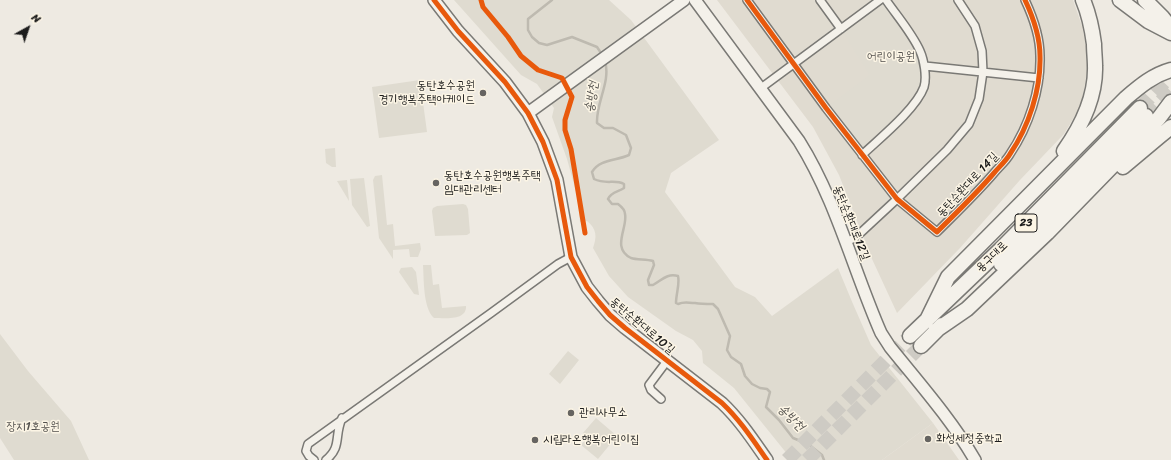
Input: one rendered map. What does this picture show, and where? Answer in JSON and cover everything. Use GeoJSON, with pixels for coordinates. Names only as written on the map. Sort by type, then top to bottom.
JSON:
{"type":"FeatureCollection","features":[{"type":"Feature","properties":{"kind":"highway"},"geometry":{"type":"LineString","coordinates":[[1045,179],[1071,142],[1084,117],[1092,94],[1095,67],[1093,35],[1090,20],[1083,0]]}},
{"type":"Feature","properties":{"kind":"highway"},"geometry":{"type":"LineString","coordinates":[[1120,0],[1148,21],[1171,33]]}},
{"type":"Feature","properties":{"kind":"highway"},"geometry":{"type":"LineString","coordinates":[[1145,0],[1171,28]]}},
{"type":"Feature","properties":{"kind":"highway"},"geometry":{"type":"LineString","coordinates":[[927,320],[948,277],[1099,124],[1144,82],[1160,73],[1171,70]]}},
{"type":"Feature","properties":{"kind":"highway"},"geometry":{"type":"LineString","coordinates":[[935,332],[967,310],[1047,233],[1159,118],[1171,102]]}},
{"type":"Feature","properties":{"kind":"highway","name":"용구대로"},"geometry":{"type":"LineString","coordinates":[[910,336],[1143,112],[921,346]]}},
{"type":"Feature","properties":{"kind":"highway"},"geometry":{"type":"LineString","coordinates":[[1047,233],[1171,128]]}},
{"type":"Feature","properties":{"kind":"street","name":"동탄순환대로10길"},"geometry":{"type":"LineString","coordinates":[[434,0],[467,41],[505,82],[528,113],[543,142],[557,180],[571,257],[587,287],[610,314],[625,328],[722,403],[741,423],[767,460]]}},
{"type":"Feature","properties":{"kind":"street"},"geometry":{"type":"LineString","coordinates":[[528,113],[684,0]]}},
{"type":"Feature","properties":{"kind":"street","name":"동탄순환대로12길"},"geometry":{"type":"LineString","coordinates":[[695,0],[761,88],[810,159],[881,333],[959,433],[975,460]]}},
{"type":"Feature","properties":{"kind":"street","name":"동탄순환대로 14길"},"geometry":{"type":"LineString","coordinates":[[746,0],[826,108],[897,199],[937,232],[984,184],[1010,154],[1021,134],[1033,105],[1039,78],[1040,55],[1038,32],[1025,0]]}},
{"type":"Feature","properties":{"kind":"street"},"geometry":{"type":"LineString","coordinates":[[820,0],[841,29]]}},
{"type":"Feature","properties":{"kind":"street"},"geometry":{"type":"LineString","coordinates":[[761,88],[880,0]]}},
{"type":"Feature","properties":{"kind":"street"},"geometry":{"type":"LineString","coordinates":[[862,155],[918,99],[924,86],[925,66],[920,50],[886,0]]}},
{"type":"Feature","properties":{"kind":"street"},"geometry":{"type":"LineString","coordinates":[[845,242],[855,238],[897,199],[947,150],[969,124],[978,99],[983,72],[982,51],[976,26],[958,0]]}},
{"type":"Feature","properties":{"kind":"street"},"geometry":{"type":"LineString","coordinates":[[925,66],[1039,78]]}},
{"type":"Feature","properties":{"kind":"street"},"geometry":{"type":"LineString","coordinates":[[314,460],[306,451],[308,444],[558,264],[571,257]]}},
{"type":"Feature","properties":{"kind":"street"},"geometry":{"type":"LineString","coordinates":[[661,399],[651,390],[649,385],[668,361]]}},
{"type":"Feature","properties":{"kind":"street"},"geometry":{"type":"LineString","coordinates":[[326,460],[335,451],[338,427],[343,418]]}},
{"type":"Feature","properties":{"kind":"shaded area"},"geometry":{"type":"Polygon","coordinates":[[[717,0],[1073,0],[1082,26],[1089,61],[1081,106],[1064,134],[1020,180],[960,248],[897,313],[872,259],[839,175],[813,127],[717,0]]]}},
{"type":"Feature","properties":{"kind":"shaded area","name":"화성세정중학교"},"geometry":{"type":"Polygon","coordinates":[[[933,423],[959,460],[882,460],[933,423]]]}},
{"type":"Feature","properties":{"kind":"green space"},"geometry":{"type":"Polygon","coordinates":[[[454,0],[609,0],[631,20],[719,140],[671,173],[665,192],[735,287],[755,297],[772,316],[838,268],[871,345],[933,423],[882,460],[792,460],[734,388],[703,363],[702,351],[693,340],[676,331],[628,297],[609,276],[593,248],[595,233],[593,227],[587,221],[580,222],[577,195],[567,159],[552,117],[554,108],[537,84],[521,75],[454,0]]]}},
{"type":"Feature","properties":{"kind":"green space","name":"어린이공원"},"geometry":{"type":"Polygon","coordinates":[[[880,0],[886,0],[920,50],[924,86],[918,99],[862,155],[826,108],[870,75],[841,29],[880,0]]]}},
{"type":"Feature","properties":{"kind":"green space"},"geometry":{"type":"Polygon","coordinates":[[[420,80],[427,132],[379,138],[372,87],[420,80]]]}},
{"type":"Feature","properties":{"kind":"green space"},"geometry":{"type":"Polygon","coordinates":[[[335,148],[336,167],[332,167],[326,163],[325,149],[335,148]]]}},
{"type":"Feature","properties":{"kind":"green space"},"geometry":{"type":"Polygon","coordinates":[[[382,175],[387,225],[393,224],[395,246],[420,243],[421,249],[418,257],[410,257],[409,249],[393,250],[393,259],[379,238],[373,180],[375,176],[382,175]]]}},
{"type":"Feature","properties":{"kind":"green space"},"geometry":{"type":"Polygon","coordinates":[[[364,178],[370,226],[367,227],[352,205],[350,179],[364,178]]]}},
{"type":"Feature","properties":{"kind":"green space"},"geometry":{"type":"Polygon","coordinates":[[[347,180],[349,201],[337,181],[347,180]]]}},
{"type":"Feature","properties":{"kind":"green space"},"geometry":{"type":"Polygon","coordinates":[[[466,205],[468,209],[470,233],[467,235],[435,236],[432,211],[433,208],[437,206],[466,205]]]}},
{"type":"Feature","properties":{"kind":"green space"},"geometry":{"type":"Polygon","coordinates":[[[423,265],[431,265],[433,285],[439,284],[442,308],[466,306],[463,314],[454,318],[434,318],[430,313],[426,301],[423,265]]]}},
{"type":"Feature","properties":{"kind":"green space"},"geometry":{"type":"Polygon","coordinates":[[[412,267],[416,272],[419,295],[414,294],[399,272],[401,268],[412,267]]]}},
{"type":"Feature","properties":{"kind":"green space","name":"장지1호공원"},"geometry":{"type":"Polygon","coordinates":[[[0,334],[28,371],[71,421],[89,460],[14,460],[0,438],[0,334]]]}},
{"type":"Feature","properties":{"kind":"green space"},"geometry":{"type":"Polygon","coordinates":[[[568,351],[579,360],[560,384],[549,374],[568,351]]]}},
{"type":"Feature","properties":{"kind":"green space"},"geometry":{"type":"Polygon","coordinates":[[[596,418],[617,436],[598,459],[581,445],[587,437],[583,433],[596,418]]]}},
{"type":"Feature","properties":{"kind":"waterway","name":"송방천"},"geometry":{"type":"LineString","coordinates":[[552,0],[528,19],[528,30],[532,37],[539,43],[547,45],[572,37],[597,47],[603,56]]}},
{"type":"Feature","properties":{"kind":"waterway","name":"송방천"},"geometry":{"type":"LineString","coordinates":[[605,61],[606,77],[597,115],[597,123],[604,128],[613,128],[626,135],[631,148],[629,155],[604,162],[592,172],[594,179],[598,181],[624,184],[624,188],[613,193],[608,199],[612,204],[618,204],[625,213],[621,243],[622,249],[625,254],[631,258],[653,261],[654,265],[648,280],[649,285],[653,285],[671,275],[678,276],[679,282],[676,303],[678,304],[685,302],[713,304],[718,309],[730,336],[727,350],[731,357],[741,364],[745,376],[752,384],[760,388],[767,389],[770,392],[766,407],[779,420],[793,438],[808,444],[822,455],[824,460]]}},
{"type":"Feature","properties":{"kind":"tunnel"},"geometry":{"type":"LineString","coordinates":[[1140,108],[1171,75]]}},
{"type":"Feature","properties":{"kind":"tunnel"},"geometry":{"type":"LineString","coordinates":[[1146,116],[1171,91]]}},
{"type":"Feature","properties":{"kind":"tunnel"},"geometry":{"type":"LineString","coordinates":[[787,460],[910,336]]}},
{"type":"Feature","properties":{"kind":"tunnel"},"geometry":{"type":"LineString","coordinates":[[807,460],[921,346]]}},
{"type":"Feature","properties":{"kind":"cycle path"},"geometry":{"type":"LineString","coordinates":[[434,0],[458,31],[505,82],[528,113],[543,142],[557,180],[571,257],[587,287],[610,315],[625,328],[722,403],[740,423],[767,460]]}},
{"type":"Feature","properties":{"kind":"cycle path"},"geometry":{"type":"LineString","coordinates":[[481,0],[483,7],[508,37],[521,56],[538,70],[562,78],[572,97],[565,120],[565,130],[571,149],[585,233]]}},
{"type":"Feature","properties":{"kind":"cycle path"},"geometry":{"type":"LineString","coordinates":[[747,0],[826,108],[897,199],[937,232],[1007,159],[1023,132],[1028,119],[1036,94],[1040,69],[1040,56],[1036,27],[1025,0]]}},
{"type":"Feature","properties":{"kind":"place","name":"동탄호수공원 경기행복주택아케이드"},"geometry":{"type":"Point","coordinates":[483,93]}},
{"type":"Feature","properties":{"kind":"place","name":"동탄호수공원행복주택 임대관리센터"},"geometry":{"type":"Point","coordinates":[436,183]}},
{"type":"Feature","properties":{"kind":"place","name":"관리사무소"},"geometry":{"type":"Point","coordinates":[571,413]}},
{"type":"Feature","properties":{"kind":"place","name":"화성세정중학교"},"geometry":{"type":"Point","coordinates":[928,439]}},
{"type":"Feature","properties":{"kind":"place","name":"시립라온행복어린이집"},"geometry":{"type":"Point","coordinates":[535,440]}}]}
